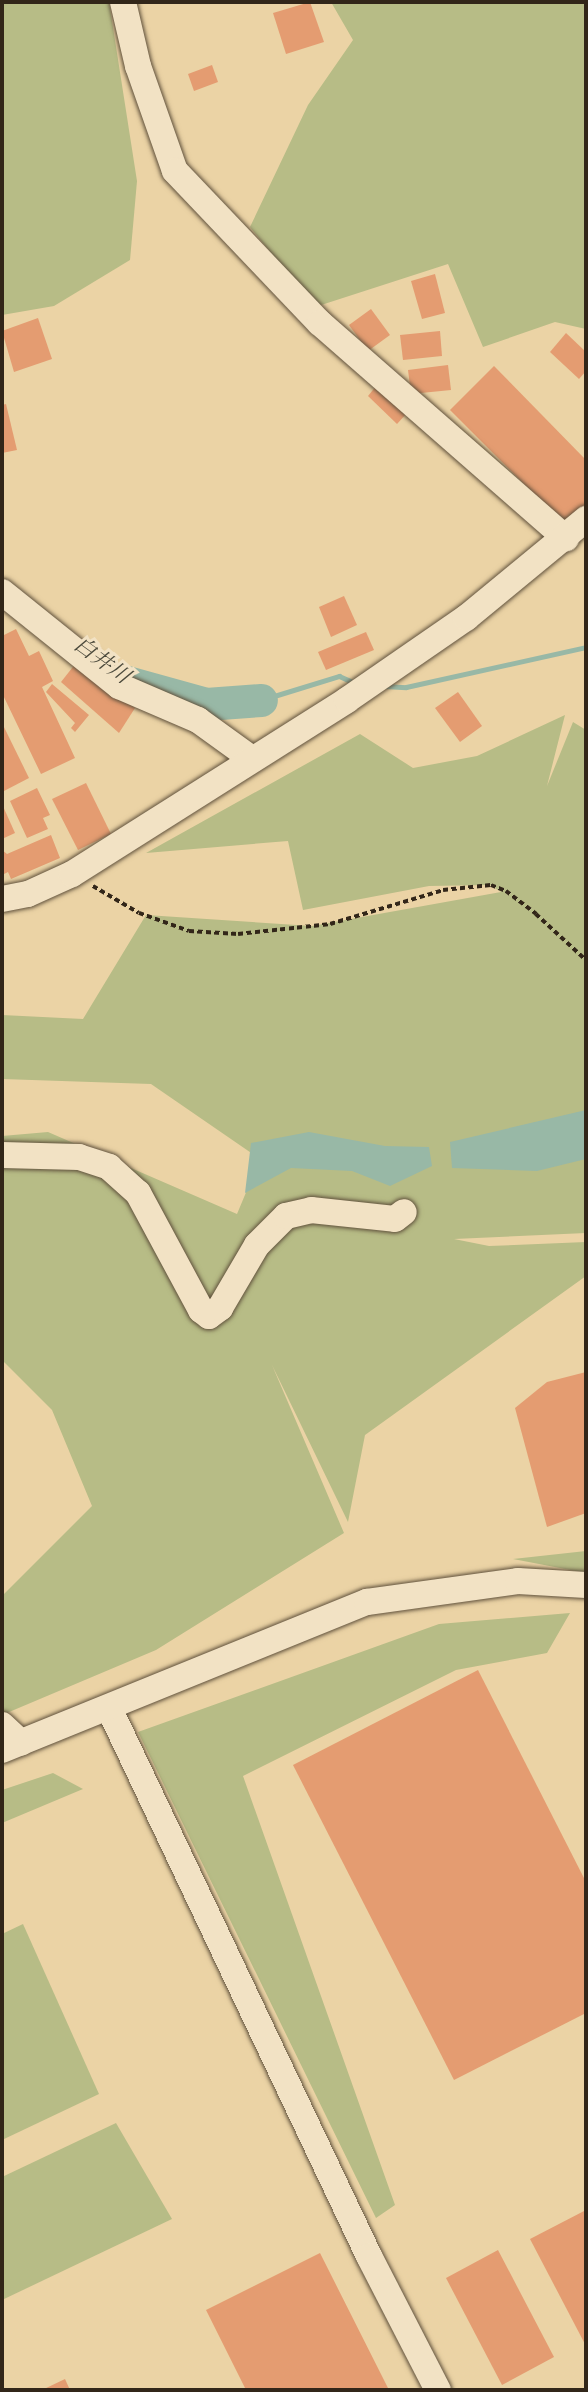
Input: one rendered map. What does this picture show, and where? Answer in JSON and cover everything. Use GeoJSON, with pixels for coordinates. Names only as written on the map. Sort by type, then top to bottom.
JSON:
{"type":"FeatureCollection","features":[{"type":"Feature","properties":{"kind":"street"},"geometry":{"type":"LineString","coordinates":[[123,2],[138,66],[175,171],[320,323],[566,538]]}},
{"type":"Feature","properties":{"kind":"street"},"geometry":{"type":"LineString","coordinates":[[2,899],[28,894],[72,874],[252,759],[466,618],[586,519]]}},
{"type":"Feature","properties":{"kind":"street"},"geometry":{"type":"LineString","coordinates":[[2,592],[119,686],[198,720],[252,759]]}},
{"type":"Feature","properties":{"kind":"street"},"geometry":{"type":"LineString","coordinates":[[2,1155],[79,1157],[109,1167],[138,1193],[201,1310],[209,1316],[220,1308],[257,1245],[286,1216],[311,1210],[396,1219],[404,1212]]}},
{"type":"Feature","properties":{"kind":"street"},"geometry":{"type":"LineString","coordinates":[[8,1739],[109,1708],[367,1602],[518,1581],[586,1585]]}},
{"type":"Feature","properties":{"kind":"street"},"geometry":{"type":"LineString","coordinates":[[109,1708],[369,2256],[438,2390]]}},
{"type":"Feature","properties":{"kind":"path"},"geometry":{"type":"LineString","coordinates":[[72,874],[139,912],[189,931],[238,934],[330,923],[443,890],[491,885],[506,891],[536,914],[586,960]]}},
{"type":"Feature","properties":{"kind":"green space"},"geometry":{"type":"Polygon","coordinates":[[[2,2],[109,2],[137,181],[130,260],[54,306],[2,315],[2,2]]]}},
{"type":"Feature","properties":{"kind":"green space"},"geometry":{"type":"Polygon","coordinates":[[[331,2],[586,2],[586,329],[555,322],[483,347],[448,264],[315,307],[250,227],[308,105],[353,40],[331,2]]]}},
{"type":"Feature","properties":{"kind":"green space"},"geometry":{"type":"Polygon","coordinates":[[[565,715],[547,786],[573,722],[586,730],[586,1233],[454,1239],[489,1246],[586,1242],[586,1276],[365,1435],[348,1522],[272,1365],[344,1533],[156,1650],[2,1715],[2,1596],[92,1506],[52,1410],[2,1360],[2,1136],[48,1132],[237,1214],[260,1159],[151,1084],[2,1079],[2,1015],[83,1019],[146,915],[312,926],[501,892],[490,885],[429,886],[303,910],[288,841],[146,853],[360,734],[413,768],[477,756],[565,715]]]}},
{"type":"Feature","properties":{"kind":"green space"},"geometry":{"type":"Polygon","coordinates":[[[586,1551],[586,1573],[513,1559],[586,1551]]]}},
{"type":"Feature","properties":{"kind":"green space"},"geometry":{"type":"Polygon","coordinates":[[[570,1613],[547,1653],[456,1670],[243,1776],[395,2205],[376,2218],[138,1732],[439,1624],[570,1613]]]}},
{"type":"Feature","properties":{"kind":"green space"},"geometry":{"type":"Polygon","coordinates":[[[53,1773],[83,1789],[2,1823],[2,1790],[53,1773]]]}},
{"type":"Feature","properties":{"kind":"green space"},"geometry":{"type":"Polygon","coordinates":[[[23,1924],[99,2094],[2,2140],[2,1934],[23,1924]]]}},
{"type":"Feature","properties":{"kind":"green space"},"geometry":{"type":"Polygon","coordinates":[[[116,2123],[172,2219],[2,2300],[2,2177],[116,2123]]]}},
{"type":"Feature","properties":{"kind":"shaded area"},"geometry":{"type":"Polygon","coordinates":[[[586,1110],[586,1159],[537,1171],[452,1168],[450,1142],[586,1110]]]}},
{"type":"Feature","properties":{"kind":"shaded area"},"geometry":{"type":"Polygon","coordinates":[[[309,1132],[385,1146],[429,1147],[432,1166],[390,1186],[352,1171],[291,1168],[245,1193],[251,1143],[309,1132]]]}},
{"type":"Feature","properties":{"kind":"building"},"geometry":{"type":"Polygon","coordinates":[[[310,2],[324,42],[286,54],[273,13],[310,2]]]}},
{"type":"Feature","properties":{"kind":"building"},"geometry":{"type":"Polygon","coordinates":[[[212,65],[218,82],[194,91],[188,74],[212,65]]]}},
{"type":"Feature","properties":{"kind":"building"},"geometry":{"type":"Polygon","coordinates":[[[435,274],[445,313],[422,319],[411,281],[435,274]]]}},
{"type":"Feature","properties":{"kind":"building"},"geometry":{"type":"Polygon","coordinates":[[[371,309],[390,335],[368,351],[349,325],[371,309]]]}},
{"type":"Feature","properties":{"kind":"building"},"geometry":{"type":"Polygon","coordinates":[[[38,318],[52,359],[14,372],[2,331],[38,318]]]}},
{"type":"Feature","properties":{"kind":"building"},"geometry":{"type":"Polygon","coordinates":[[[440,331],[442,356],[403,360],[400,335],[440,331]]]}},
{"type":"Feature","properties":{"kind":"building"},"geometry":{"type":"Polygon","coordinates":[[[566,333],[586,352],[586,371],[579,379],[550,352],[566,333]]]}},
{"type":"Feature","properties":{"kind":"building"},"geometry":{"type":"Polygon","coordinates":[[[448,365],[451,390],[411,394],[408,370],[448,365]]]}},
{"type":"Feature","properties":{"kind":"building"},"geometry":{"type":"Polygon","coordinates":[[[494,366],[586,460],[586,511],[569,529],[450,410],[494,366]]]}},
{"type":"Feature","properties":{"kind":"building"},"geometry":{"type":"Polygon","coordinates":[[[377,385],[407,413],[397,424],[368,396],[377,385]]]}},
{"type":"Feature","properties":{"kind":"building"},"geometry":{"type":"Polygon","coordinates":[[[6,404],[17,450],[2,453],[2,405],[6,404]]]}},
{"type":"Feature","properties":{"kind":"building"},"geometry":{"type":"Polygon","coordinates":[[[344,596],[357,625],[331,637],[319,607],[344,596]]]}},
{"type":"Feature","properties":{"kind":"building"},"geometry":{"type":"Polygon","coordinates":[[[16,629],[29,656],[39,651],[53,681],[42,687],[75,758],[41,774],[2,693],[2,636],[16,629]]]}},
{"type":"Feature","properties":{"kind":"building"},"geometry":{"type":"Polygon","coordinates":[[[366,632],[374,650],[326,670],[318,652],[366,632]]]}},
{"type":"Feature","properties":{"kind":"building"},"geometry":{"type":"Polygon","coordinates":[[[76,663],[135,708],[119,733],[61,682],[76,663]]]}},
{"type":"Feature","properties":{"kind":"building"},"geometry":{"type":"Polygon","coordinates":[[[52,684],[89,715],[75,732],[71,728],[75,723],[46,692],[52,684]]]}},
{"type":"Feature","properties":{"kind":"building"},"geometry":{"type":"Polygon","coordinates":[[[458,692],[482,726],[460,742],[435,708],[458,692]]]}},
{"type":"Feature","properties":{"kind":"building"},"geometry":{"type":"Polygon","coordinates":[[[2,723],[29,778],[4,791],[2,786],[2,723]]]}},
{"type":"Feature","properties":{"kind":"building"},"geometry":{"type":"Polygon","coordinates":[[[86,783],[111,834],[78,850],[52,799],[86,783]]]}},
{"type":"Feature","properties":{"kind":"building"},"geometry":{"type":"Polygon","coordinates":[[[37,788],[50,815],[43,818],[48,829],[27,838],[10,801],[37,788]]]}},
{"type":"Feature","properties":{"kind":"building"},"geometry":{"type":"Polygon","coordinates":[[[2,804],[15,833],[2,839],[2,804]]]}},
{"type":"Feature","properties":{"kind":"building"},"geometry":{"type":"Polygon","coordinates":[[[51,835],[60,858],[11,879],[8,872],[2,875],[2,850],[7,854],[51,835]]]}},
{"type":"Feature","properties":{"kind":"building"},"geometry":{"type":"Polygon","coordinates":[[[586,1372],[586,1513],[547,1527],[515,1408],[547,1382],[586,1372]]]}},
{"type":"Feature","properties":{"kind":"building"},"geometry":{"type":"Polygon","coordinates":[[[478,1670],[586,1882],[586,2013],[454,2080],[293,1765],[478,1670]]]}},
{"type":"Feature","properties":{"kind":"building"},"geometry":{"type":"Polygon","coordinates":[[[586,2210],[586,2346],[530,2239],[586,2210]]]}},
{"type":"Feature","properties":{"kind":"building"},"geometry":{"type":"Polygon","coordinates":[[[498,2250],[554,2357],[502,2385],[446,2278],[498,2250]]]}},
{"type":"Feature","properties":{"kind":"building"},"geometry":{"type":"Polygon","coordinates":[[[320,2253],[389,2390],[240,2390],[245,2388],[206,2310],[320,2253]]]}},
{"type":"Feature","properties":{"kind":"building"},"geometry":{"type":"Polygon","coordinates":[[[65,2379],[70,2390],[42,2390],[65,2379]]]}},
{"type":"Feature","properties":{"kind":"waterway"},"geometry":{"type":"LineString","coordinates":[[384,686],[406,687],[586,647]]}},
{"type":"Feature","properties":{"kind":"waterway"},"geometry":{"type":"LineString","coordinates":[[261,700],[339,676],[357,684]]}},
{"type":"Feature","properties":{"kind":"waterway","name":"白井川"},"geometry":{"type":"LineString","coordinates":[[123,681],[206,704],[261,700]]}}]}
